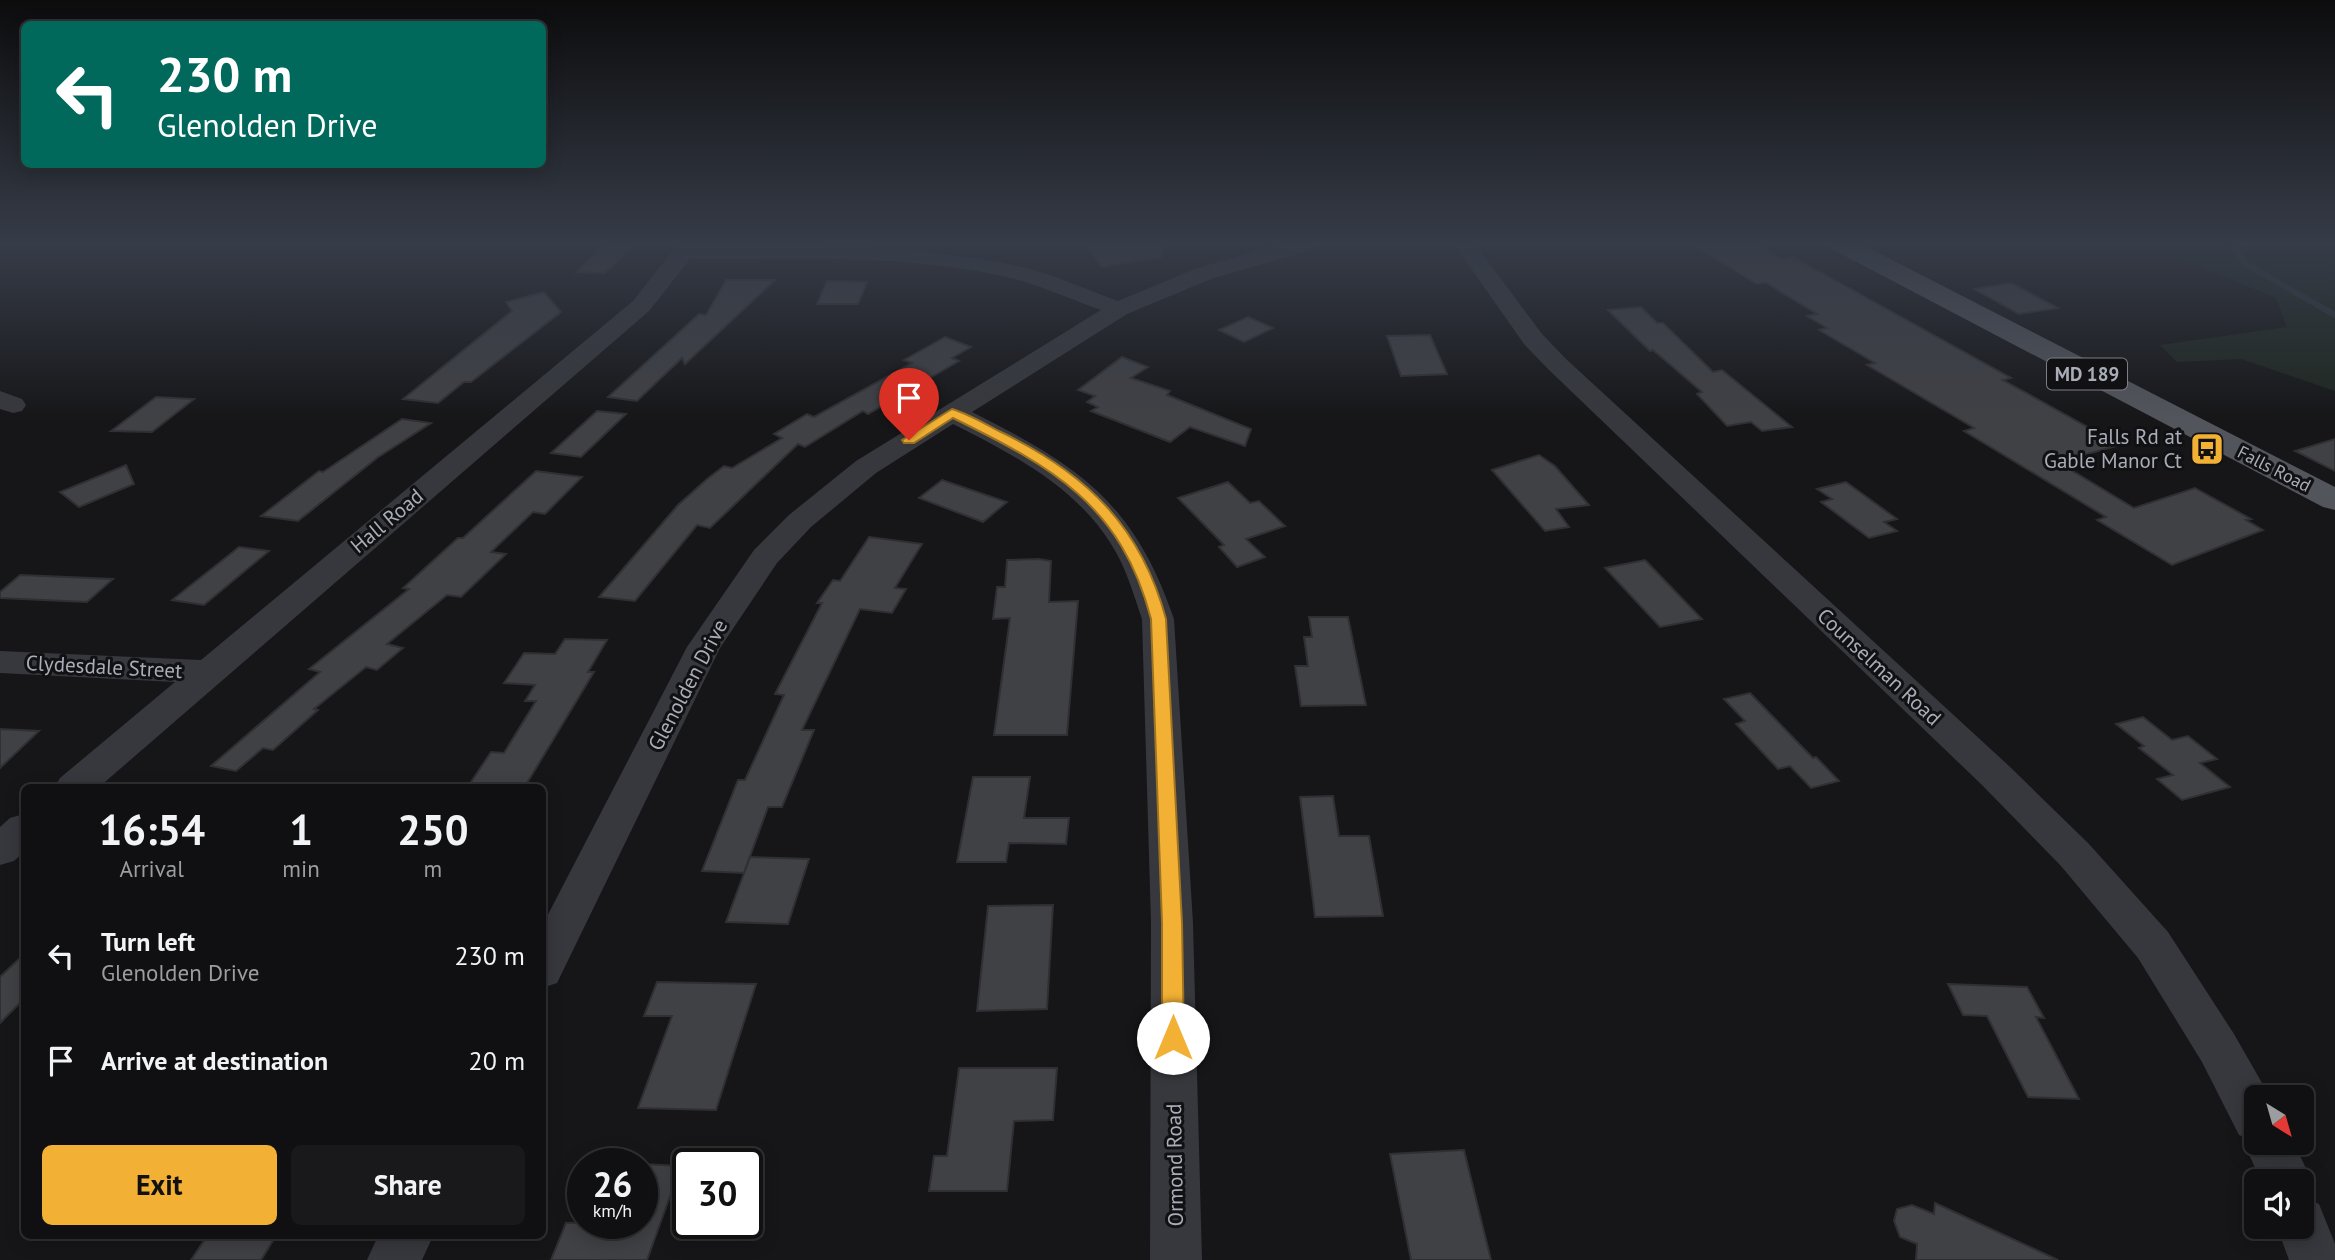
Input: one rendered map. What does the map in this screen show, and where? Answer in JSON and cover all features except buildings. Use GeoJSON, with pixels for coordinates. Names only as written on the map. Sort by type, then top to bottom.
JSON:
{"type":"FeatureCollection","features":[{"type":"Feature","properties":{"kind":"main road","name":"Falls Road"},"geometry":{"type":"LineString","coordinates":[[1954,303],[2335,500]]}},
{"type":"Feature","properties":{"kind":"street","name":"Hall Road"},"geometry":{"type":"LineString","coordinates":[[79,784],[644,303]]}},
{"type":"Feature","properties":{"kind":"street"},"geometry":{"type":"LineString","coordinates":[[1102,303],[1119,309]]}},
{"type":"Feature","properties":{"kind":"street","name":"Glenolden Drive"},"geometry":{"type":"LineString","coordinates":[[546,962],[704,647],[765,557],[800,521],[866,467],[1119,309],[1134,303]]}},
{"type":"Feature","properties":{"kind":"street","name":"Counselman Road"},"geometry":{"type":"LineString","coordinates":[[1507,303],[1533,339],[1557,364],[1995,775],[2075,855],[2153,945],[2218,1048],[2244,1097]]}},
{"type":"Feature","properties":{"kind":"street","name":"Ormond Road"},"geometry":{"type":"LineString","coordinates":[[952,413],[1034,455],[1068,477],[1106,512],[1149,583],[1158,619],[1172,923],[1176,1260]]}},
{"type":"Feature","properties":{"kind":"street","name":"Clydesdale Street"},"geometry":{"type":"LineString","coordinates":[[0,663],[209,673]]}},
{"type":"Feature","properties":{"kind":"street"},"geometry":{"type":"LineString","coordinates":[[0,850],[21,832]]}},
{"type":"Feature","properties":{"kind":"street"},"geometry":{"type":"LineString","coordinates":[[393,1260],[405,1239]]}},
{"type":"Feature","properties":{"kind":"street"},"geometry":{"type":"LineString","coordinates":[[2307,1239],[2315,1260]]}},
{"type":"Feature","properties":{"kind":"shaded area"},"geometry":{"type":"Polygon","coordinates":[[[2278,303],[2335,303],[2335,391],[2241,359],[2177,362],[2160,345],[2287,327],[2278,303]]]}},
{"type":"Feature","properties":{"kind":"waterway"},"geometry":{"type":"LineString","coordinates":[[2314,303],[2335,315]]}},
{"type":"Feature","properties":{"kind":"place","name":"Falls Rd at Gable Manor Ct"},"geometry":{"type":"Point","coordinates":[2207,449]}},
{"type":"Feature","properties":{"kind":"route"},"geometry":{"type":"LineString","coordinates":[[909,440],[952,413],[1023,448],[1068,477],[1106,512],[1149,583],[1158,619],[1172,923],[1173,1038]]}}]}
